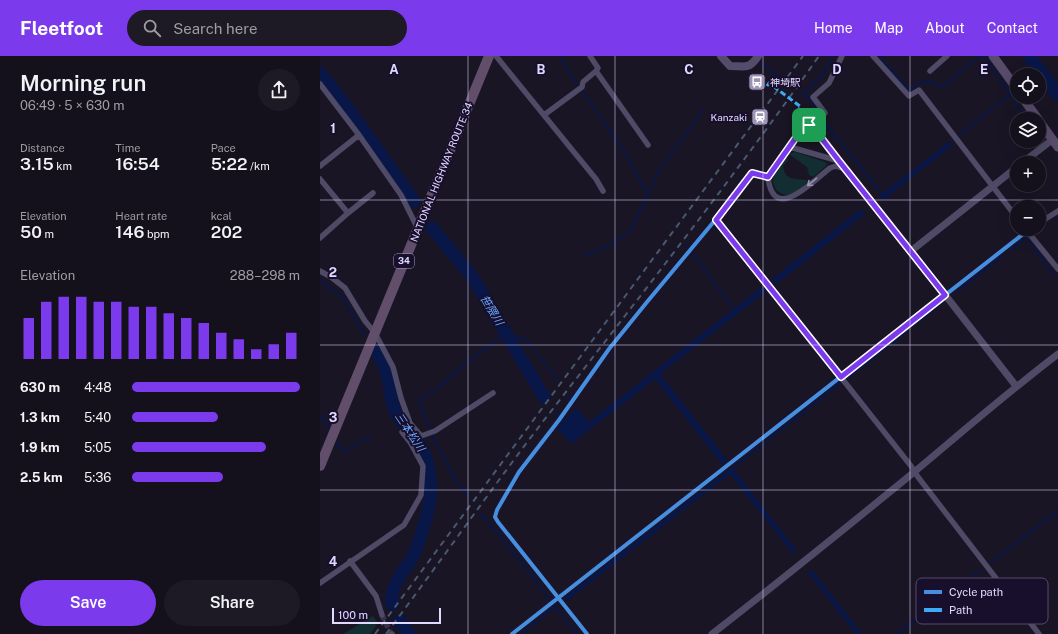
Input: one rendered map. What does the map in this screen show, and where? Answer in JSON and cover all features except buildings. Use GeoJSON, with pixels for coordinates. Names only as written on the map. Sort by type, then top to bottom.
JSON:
{"type":"FeatureCollection","features":[{"type":"Feature","properties":{"kind":"highway","name":"NATIONAL HIGHWAY ROUTE 34"},"geometry":{"type":"LineString","coordinates":[[320,466],[489,56]]}},
{"type":"Feature","properties":{"kind":"main road"},"geometry":{"type":"LineString","coordinates":[[721,56],[730,66],[749,66],[758,56]]}},
{"type":"Feature","properties":{"kind":"main road"},"geometry":{"type":"LineString","coordinates":[[994,56],[1010,79]]}},
{"type":"Feature","properties":{"kind":"main road"},"geometry":{"type":"LineString","coordinates":[[1046,131],[1056,144]]}},
{"type":"Feature","properties":{"kind":"street"},"geometry":{"type":"LineString","coordinates":[[496,56],[544,114],[603,191]]}},
{"type":"Feature","properties":{"kind":"street"},"geometry":{"type":"LineString","coordinates":[[590,56],[598,68],[596,71],[648,145]]}},
{"type":"Feature","properties":{"kind":"street"},"geometry":{"type":"LineString","coordinates":[[842,56],[829,83],[813,97],[825,113],[812,126],[804,126],[794,139],[790,147],[768,177],[769,187],[776,197],[783,200],[794,197],[830,168],[836,166],[846,169]]}},
{"type":"Feature","properties":{"kind":"street"},"geometry":{"type":"LineString","coordinates":[[873,56],[909,96],[919,90],[1010,209]]}},
{"type":"Feature","properties":{"kind":"street"},"geometry":{"type":"LineString","coordinates":[[930,71],[947,56]]}},
{"type":"Feature","properties":{"kind":"street"},"geometry":{"type":"LineString","coordinates":[[544,114],[580,89],[582,82],[596,71]]}},
{"type":"Feature","properties":{"kind":"street"},"geometry":{"type":"LineString","coordinates":[[320,84],[359,135],[401,195],[418,229]]}},
{"type":"Feature","properties":{"kind":"street"},"geometry":{"type":"LineString","coordinates":[[812,126],[1016,386]]}},
{"type":"Feature","properties":{"kind":"street"},"geometry":{"type":"LineString","coordinates":[[320,166],[359,135]]}},
{"type":"Feature","properties":{"kind":"street"},"geometry":{"type":"LineString","coordinates":[[1035,156],[1056,144]]}},
{"type":"Feature","properties":{"kind":"street"},"geometry":{"type":"LineString","coordinates":[[790,147],[839,161]]}},
{"type":"Feature","properties":{"kind":"street"},"geometry":{"type":"LineString","coordinates":[[587,634],[554,601],[498,522],[495,517],[497,510],[519,472],[561,417],[609,349],[716,220],[752,173],[768,177]]}},
{"type":"Feature","properties":{"kind":"street"},"geometry":{"type":"LineString","coordinates":[[911,251],[1010,173]]}},
{"type":"Feature","properties":{"kind":"street"},"geometry":{"type":"LineString","coordinates":[[320,179],[348,214]]}},
{"type":"Feature","properties":{"kind":"street"},"geometry":{"type":"LineString","coordinates":[[320,238],[373,194]]}},
{"type":"Feature","properties":{"kind":"street"},"geometry":{"type":"LineString","coordinates":[[1046,219],[1058,211]]}},
{"type":"Feature","properties":{"kind":"street"},"geometry":{"type":"LineString","coordinates":[[716,220],[841,377],[996,578]]}},
{"type":"Feature","properties":{"kind":"street"},"geometry":{"type":"LineString","coordinates":[[512,634],[1020,236]]}},
{"type":"Feature","properties":{"kind":"street"},"geometry":{"type":"LineString","coordinates":[[1033,236],[1058,269]]}},
{"type":"Feature","properties":{"kind":"street"},"geometry":{"type":"LineString","coordinates":[[320,272],[332,277],[345,288],[365,322],[374,334],[393,367],[401,398],[410,423],[421,436],[435,431],[493,393]]}},
{"type":"Feature","properties":{"kind":"street"},"geometry":{"type":"LineString","coordinates":[[712,634],[807,560],[1016,386],[1058,354]]}},
{"type":"Feature","properties":{"kind":"street"},"geometry":{"type":"LineString","coordinates":[[320,583],[404,525],[421,495],[423,466],[410,442],[402,432],[410,423]]}},
{"type":"Feature","properties":{"kind":"street"},"geometry":{"type":"LineString","coordinates":[[350,561],[376,596],[382,615]]}},
{"type":"Feature","properties":{"kind":"street"},"geometry":{"type":"LineString","coordinates":[[1031,624],[1039,634]]}},
{"type":"Feature","properties":{"kind":"green space"},"geometry":{"type":"Polygon","coordinates":[[[795,152],[827,164],[813,177],[809,175],[807,167],[789,154],[795,152]]]}},
{"type":"Feature","properties":{"kind":"green space"},"geometry":{"type":"Polygon","coordinates":[[[786,157],[788,160],[783,166],[786,175],[788,177],[809,181],[796,192],[787,195],[780,193],[773,183],[775,173],[786,157]]]}},
{"type":"Feature","properties":{"kind":"green space"},"geometry":{"type":"Polygon","coordinates":[[[373,616],[378,623],[370,634],[343,634],[373,616]]]}},
{"type":"Feature","properties":{"kind":"shaded area"},"geometry":{"type":"Polygon","coordinates":[[[950,141],[953,145],[883,200],[879,196],[950,141]]]}},
{"type":"Feature","properties":{"kind":"shaded area"},"geometry":{"type":"Polygon","coordinates":[[[861,209],[865,214],[775,285],[771,280],[861,209]]]}},
{"type":"Feature","properties":{"kind":"shaded area"},"geometry":{"type":"Polygon","coordinates":[[[763,286],[767,291],[660,374],[727,460],[722,464],[655,379],[571,444],[557,428],[562,422],[555,414],[557,411],[565,419],[576,407],[589,422],[763,286]]]}},
{"type":"Feature","properties":{"kind":"shaded area"},"geometry":{"type":"Polygon","coordinates":[[[732,467],[797,551],[793,554],[730,474],[567,601],[564,598],[732,467]]]}},
{"type":"Feature","properties":{"kind":"shaded area"},"geometry":{"type":"Polygon","coordinates":[[[812,570],[862,634],[856,634],[808,573],[812,570]]]}},
{"type":"Feature","properties":{"kind":"waterway"},"geometry":{"type":"LineString","coordinates":[[559,56],[625,152],[647,194]]}},
{"type":"Feature","properties":{"kind":"waterway"},"geometry":{"type":"LineString","coordinates":[[821,113],[812,101],[803,94],[820,78],[833,56]]}},
{"type":"Feature","properties":{"kind":"waterway"},"geometry":{"type":"LineString","coordinates":[[879,56],[909,91],[919,82],[925,83],[930,81],[942,87],[980,56],[984,56]]}},
{"type":"Feature","properties":{"kind":"waterway"},"geometry":{"type":"LineString","coordinates":[[984,56],[1022,112]]}},
{"type":"Feature","properties":{"kind":"waterway"},"geometry":{"type":"LineString","coordinates":[[1029,56],[1058,95]]}},
{"type":"Feature","properties":{"kind":"waterway"},"geometry":{"type":"LineString","coordinates":[[761,62],[777,75]]}},
{"type":"Feature","properties":{"kind":"waterway","name":"笹隈川"},"geometry":{"type":"LineString","coordinates":[[320,73],[350,111],[414,201]]}},
{"type":"Feature","properties":{"kind":"waterway"},"geometry":{"type":"LineString","coordinates":[[958,136],[1009,95]]}},
{"type":"Feature","properties":{"kind":"waterway"},"geometry":{"type":"LineString","coordinates":[[584,256],[612,244],[631,230],[658,172],[703,110]]}},
{"type":"Feature","properties":{"kind":"waterway"},"geometry":{"type":"LineString","coordinates":[[824,122],[882,194]]}},
{"type":"Feature","properties":{"kind":"waterway","name":"笹隈川"},"geometry":{"type":"LineString","coordinates":[[432,228],[471,275],[544,397]]}},
{"type":"Feature","properties":{"kind":"waterway"},"geometry":{"type":"LineString","coordinates":[[1010,251],[1026,238],[1054,274]]}},
{"type":"Feature","properties":{"kind":"waterway"},"geometry":{"type":"LineString","coordinates":[[686,245],[734,309]]}},
{"type":"Feature","properties":{"kind":"waterway"},"geometry":{"type":"LineString","coordinates":[[959,290],[1004,255]]}},
{"type":"Feature","properties":{"kind":"waterway","name":"三本松川"},"geometry":{"type":"LineString","coordinates":[[320,280],[342,297],[365,335]]}},
{"type":"Feature","properties":{"kind":"waterway"},"geometry":{"type":"LineString","coordinates":[[911,327],[940,305]]}},
{"type":"Feature","properties":{"kind":"waterway"},"geometry":{"type":"LineString","coordinates":[[848,378],[907,331]]}},
{"type":"Feature","properties":{"kind":"waterway"},"geometry":{"type":"LineString","coordinates":[[470,497],[457,483],[433,437],[419,400],[438,388],[459,369],[507,332],[527,341],[558,380]]}},
{"type":"Feature","properties":{"kind":"waterway","name":"三本松川"},"geometry":{"type":"LineString","coordinates":[[376,351],[386,370],[396,414],[418,440],[424,453],[427,461],[430,485],[429,505],[421,535],[414,555],[394,588],[392,604]]}},
{"type":"Feature","properties":{"kind":"waterway"},"geometry":{"type":"LineString","coordinates":[[733,468],[841,383]]}},
{"type":"Feature","properties":{"kind":"waterway"},"geometry":{"type":"LineString","coordinates":[[568,395],[571,400]]}},
{"type":"Feature","properties":{"kind":"waterway"},"geometry":{"type":"LineString","coordinates":[[320,415],[331,431]]}},
{"type":"Feature","properties":{"kind":"waterway"},"geometry":{"type":"LineString","coordinates":[[335,439],[338,445],[345,451],[371,437]]}},
{"type":"Feature","properties":{"kind":"waterway"},"geometry":{"type":"LineString","coordinates":[[990,563],[1058,511]]}},
{"type":"Feature","properties":{"kind":"waterway"},"geometry":{"type":"LineString","coordinates":[[480,513],[497,532],[577,634]]}},
{"type":"Feature","properties":{"kind":"waterway"},"geometry":{"type":"LineString","coordinates":[[970,578],[982,569]]}},
{"type":"Feature","properties":{"kind":"waterway"},"geometry":{"type":"LineString","coordinates":[[521,634],[555,607]]}},
{"type":"Feature","properties":{"kind":"waterway"},"geometry":{"type":"LineString","coordinates":[[897,634],[916,619]]}},
{"type":"Feature","properties":{"kind":"waterway","name":"三本松川"},"geometry":{"type":"LineString","coordinates":[[400,621],[409,634]]}},
{"type":"Feature","properties":{"kind":"tunnel"},"geometry":{"type":"LineString","coordinates":[[382,615],[391,634]]}},
{"type":"Feature","properties":{"kind":"railway"},"geometry":{"type":"LineString","coordinates":[[375,634],[803,56]]}},
{"type":"Feature","properties":{"kind":"railway"},"geometry":{"type":"LineString","coordinates":[[386,634],[528,441],[712,202],[819,56]]}},
{"type":"Feature","properties":{"kind":"marked path"},"geometry":{"type":"LineString","coordinates":[[767,86],[769,83],[801,107],[799,109]]}},
{"type":"Feature","properties":{"kind":"cycle path"},"geometry":{"type":"LineString","coordinates":[[587,634],[498,522],[495,517],[497,510],[519,472],[559,420],[609,349],[647,302],[752,173],[768,177]]}},
{"type":"Feature","properties":{"kind":"cycle path"},"geometry":{"type":"LineString","coordinates":[[512,634],[1021,236]]}},
{"type":"Feature","properties":{"kind":"place","name":"神埼駅"},"geometry":{"type":"Point","coordinates":[757,82]}},
{"type":"Feature","properties":{"kind":"place","name":"Kanzaki"},"geometry":{"type":"Point","coordinates":[760,117]}},
{"type":"Feature","properties":{"kind":"route"},"geometry":{"type":"LineString","coordinates":[[809,125],[812,126],[824,141],[945,295],[841,377],[716,220],[752,173],[768,177],[804,126],[809,125]]}}]}
